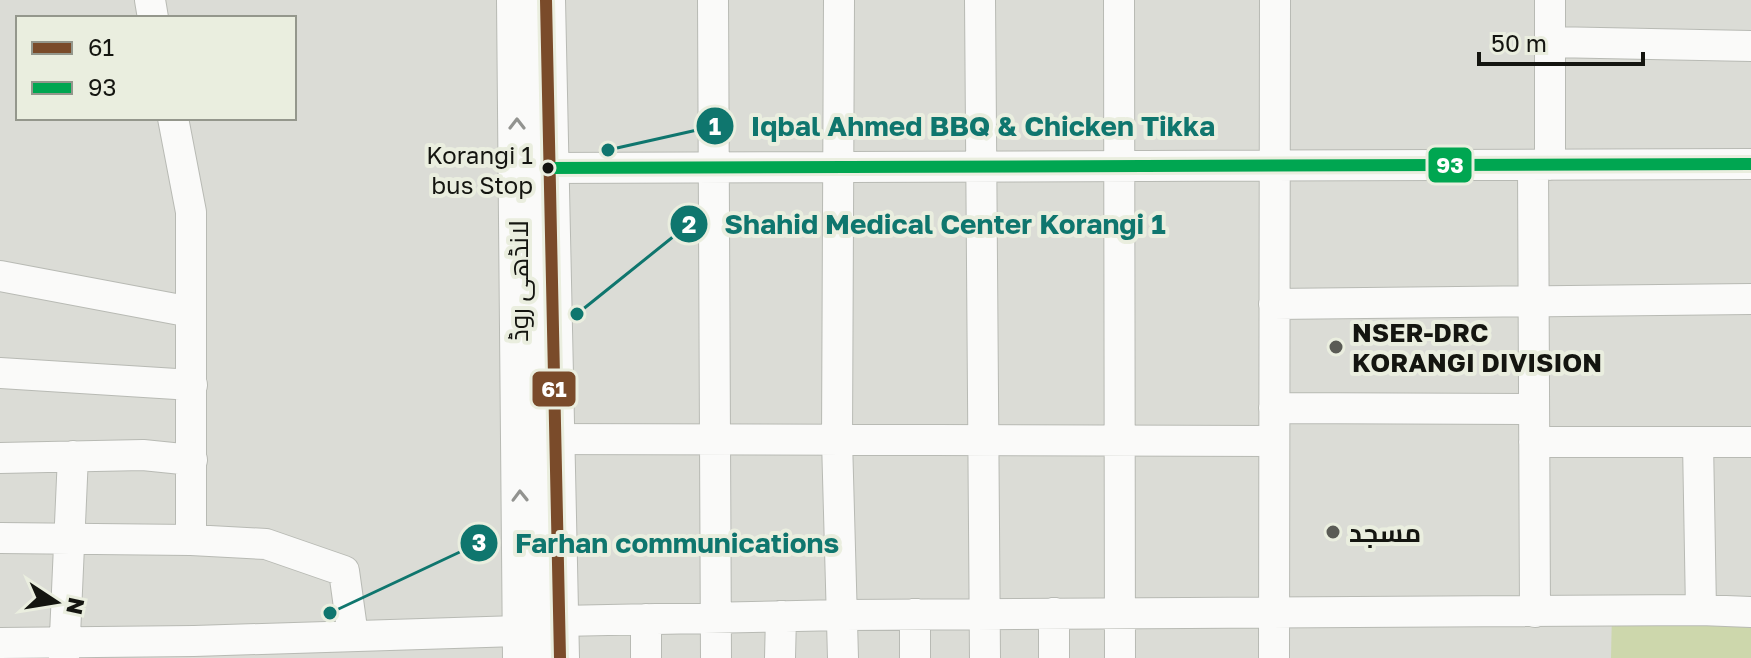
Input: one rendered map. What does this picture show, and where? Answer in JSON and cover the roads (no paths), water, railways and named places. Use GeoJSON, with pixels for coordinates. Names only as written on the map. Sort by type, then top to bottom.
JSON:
{"type":"FeatureCollection","features":[{"type":"Feature","properties":{"kind":"main road","name":"لانڈھی روڈ"},"geometry":{"type":"LineString","coordinates":[[516,0],[522,645]]}},
{"type":"Feature","properties":{"kind":"main road","name":"لانڈھی روڈ"},"geometry":{"type":"LineString","coordinates":[[546,0],[560,640]]}},
{"type":"Feature","properties":{"kind":"street"},"geometry":{"type":"LineString","coordinates":[[713,0],[716,658]]}},
{"type":"Feature","properties":{"kind":"street"},"geometry":{"type":"LineString","coordinates":[[839,0],[837,440],[843,658]]}},
{"type":"Feature","properties":{"kind":"street"},"geometry":{"type":"LineString","coordinates":[[980,0],[985,658]]}},
{"type":"Feature","properties":{"kind":"street"},"geometry":{"type":"LineString","coordinates":[[1119,0],[1120,658]]}},
{"type":"Feature","properties":{"kind":"street"},"geometry":{"type":"LineString","coordinates":[[1274,658],[1275,0]]}},
{"type":"Feature","properties":{"kind":"street"},"geometry":{"type":"LineString","coordinates":[[1535,612],[1534,301],[1550,0]]}},
{"type":"Feature","properties":{"kind":"street"},"geometry":{"type":"LineString","coordinates":[[1550,42],[1751,46]]}},
{"type":"Feature","properties":{"kind":"street"},"geometry":{"type":"LineString","coordinates":[[173,120],[191,212],[191,540]]}},
{"type":"Feature","properties":{"kind":"street"},"geometry":{"type":"LineString","coordinates":[[548,168],[1751,164]]}},
{"type":"Feature","properties":{"kind":"street"},"geometry":{"type":"LineString","coordinates":[[0,276],[191,312]]}},
{"type":"Feature","properties":{"kind":"street"},"geometry":{"type":"LineString","coordinates":[[1274,304],[1751,299]]}},
{"type":"Feature","properties":{"kind":"street"},"geometry":{"type":"LineString","coordinates":[[0,373],[192,385]]}},
{"type":"Feature","properties":{"kind":"street"},"geometry":{"type":"LineString","coordinates":[[1274,408],[1534,409]]}},
{"type":"Feature","properties":{"kind":"street"},"geometry":{"type":"LineString","coordinates":[[519,439],[1274,441]]}},
{"type":"Feature","properties":{"kind":"street"},"geometry":{"type":"LineString","coordinates":[[1534,442],[1751,442]]}},
{"type":"Feature","properties":{"kind":"street"},"geometry":{"type":"LineString","coordinates":[[1698,442],[1701,610]]}},
{"type":"Feature","properties":{"kind":"street"},"geometry":{"type":"LineString","coordinates":[[0,458],[143,455],[192,460]]}},
{"type":"Feature","properties":{"kind":"street"},"geometry":{"type":"LineString","coordinates":[[64,649],[73,456]]}},
{"type":"Feature","properties":{"kind":"street"},"geometry":{"type":"LineString","coordinates":[[0,538],[266,544],[344,571],[341,644]]}},
{"type":"Feature","properties":{"kind":"street"},"geometry":{"type":"LineString","coordinates":[[560,640],[646,619],[1054,613],[1751,612]]}},
{"type":"Feature","properties":{"kind":"street"},"geometry":{"type":"LineString","coordinates":[[1054,613],[1054,658]]}},
{"type":"Feature","properties":{"kind":"street"},"geometry":{"type":"LineString","coordinates":[[915,614],[915,658]]}},
{"type":"Feature","properties":{"kind":"street"},"geometry":{"type":"LineString","coordinates":[[780,658],[781,616]]}},
{"type":"Feature","properties":{"kind":"street"},"geometry":{"type":"LineString","coordinates":[[646,619],[646,658]]}},
{"type":"Feature","properties":{"kind":"street"},"geometry":{"type":"LineString","coordinates":[[0,643],[64,649],[128,650],[265,649],[341,644],[522,645]]}},
{"type":"Feature","properties":{"kind":"place","name":"Iqbal Ahmed BBQ & Chicken Tikka"},"geometry":{"type":"Point","coordinates":[608,150]}},
{"type":"Feature","properties":{"kind":"place","name":"Korangi 1 bus Stop"},"geometry":{"type":"Point","coordinates":[548,168]}},
{"type":"Feature","properties":{"kind":"place","name":"Shahid Medical Center Korangi 1"},"geometry":{"type":"Point","coordinates":[577,314]}},
{"type":"Feature","properties":{"kind":"place","name":"NSER-DRC KORANGI DIVISION"},"geometry":{"type":"Point","coordinates":[1336,347]}},
{"type":"Feature","properties":{"kind":"place","name":"مسجد"},"geometry":{"type":"Point","coordinates":[1333,532]}},
{"type":"Feature","properties":{"kind":"place","name":"Farhan communications"},"geometry":{"type":"Point","coordinates":[330,613]}}]}
